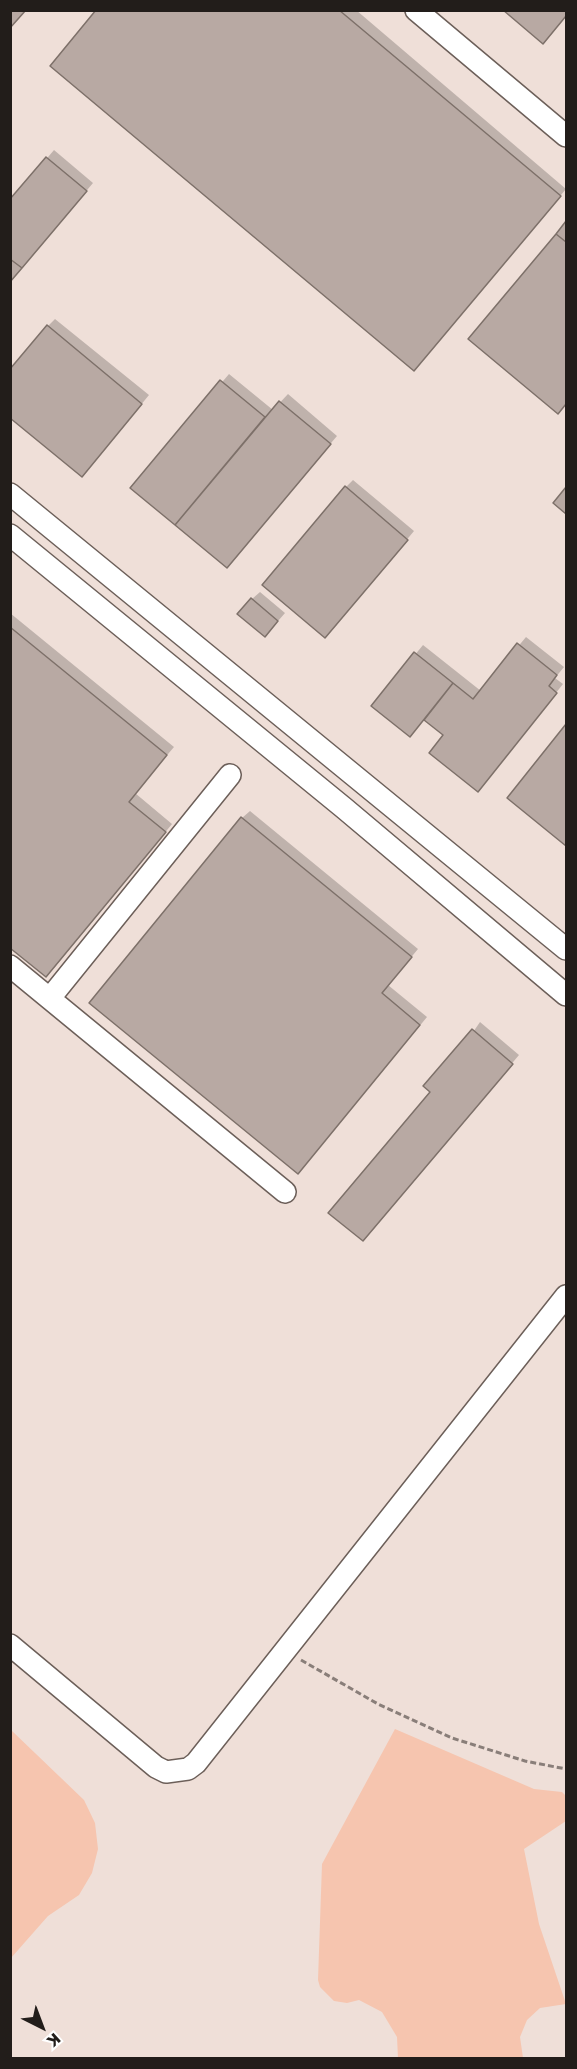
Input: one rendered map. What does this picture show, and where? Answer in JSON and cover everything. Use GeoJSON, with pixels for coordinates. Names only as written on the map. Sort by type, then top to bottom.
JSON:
{"type":"FeatureCollection","features":[{"type":"Feature","properties":{"kind":"street"},"geometry":{"type":"LineString","coordinates":[[416,10],[567,136]]}},
{"type":"Feature","properties":{"kind":"street"},"geometry":{"type":"LineString","coordinates":[[10,494],[567,949]]}},
{"type":"Feature","properties":{"kind":"street"},"geometry":{"type":"LineString","coordinates":[[10,535],[344,808],[567,995]]}},
{"type":"Feature","properties":{"kind":"street"},"geometry":{"type":"LineString","coordinates":[[50,998],[230,775]]}},
{"type":"Feature","properties":{"kind":"street"},"geometry":{"type":"LineString","coordinates":[[344,808],[364,783]]}},
{"type":"Feature","properties":{"kind":"street"},"geometry":{"type":"LineString","coordinates":[[10,966],[285,1192]]}},
{"type":"Feature","properties":{"kind":"street"},"geometry":{"type":"LineString","coordinates":[[10,1645],[156,1767],[177,1772],[196,1762],[567,1296]]}},
{"type":"Feature","properties":{"kind":"path"},"geometry":{"type":"LineString","coordinates":[[283,1653],[315,1666],[378,1704],[452,1738],[525,1761],[567,1769]]}},
{"type":"Feature","properties":{"kind":"shaded area"},"geometry":{"type":"Polygon","coordinates":[[[395,1729],[534,1789],[562,1792],[566,1796],[566,1821],[524,1849],[539,1924],[566,2004],[540,2008],[527,2020],[520,2037],[523,2058],[398,2058],[397,2037],[382,2012],[359,2000],[347,2003],[334,2001],[320,1987],[318,1980],[322,1864],[395,1729]]]}},
{"type":"Feature","properties":{"kind":"shaded area"},"geometry":{"type":"Polygon","coordinates":[[[11,1730],[84,1800],[95,1823],[98,1849],[92,1873],[79,1895],[48,1916],[11,1958],[11,1730]]]}},
{"type":"Feature","properties":{"kind":"building"},"geometry":{"type":"Polygon","coordinates":[[[10,10],[26,10],[10,28],[10,10]]]}},
{"type":"Feature","properties":{"kind":"building"},"geometry":{"type":"Polygon","coordinates":[[[96,10],[339,10],[561,196],[414,371],[50,66],[96,10]]]}},
{"type":"Feature","properties":{"kind":"building"},"geometry":{"type":"Polygon","coordinates":[[[503,10],[566,10],[566,16],[543,44],[503,10]]]}},
{"type":"Feature","properties":{"kind":"building"},"geometry":{"type":"Polygon","coordinates":[[[46,157],[87,191],[22,268],[10,259],[10,199],[46,157]]]}},
{"type":"Feature","properties":{"kind":"building"},"geometry":{"type":"Polygon","coordinates":[[[566,221],[566,242],[556,234],[566,221]]]}},
{"type":"Feature","properties":{"kind":"building"},"geometry":{"type":"Polygon","coordinates":[[[556,234],[566,242],[566,404],[558,414],[468,339],[556,234]]]}},
{"type":"Feature","properties":{"kind":"building"},"geometry":{"type":"Polygon","coordinates":[[[10,259],[22,268],[10,282],[10,259]]]}},
{"type":"Feature","properties":{"kind":"building"},"geometry":{"type":"Polygon","coordinates":[[[47,325],[142,404],[82,477],[10,418],[10,369],[47,325]]]}},
{"type":"Feature","properties":{"kind":"building"},"geometry":{"type":"Polygon","coordinates":[[[220,380],[265,417],[175,525],[130,488],[220,380]]]}},
{"type":"Feature","properties":{"kind":"building"},"geometry":{"type":"Polygon","coordinates":[[[279,401],[331,444],[227,568],[175,525],[279,401]]]}},
{"type":"Feature","properties":{"kind":"building"},"geometry":{"type":"Polygon","coordinates":[[[345,486],[408,540],[325,638],[262,585],[345,486]]]}},
{"type":"Feature","properties":{"kind":"building"},"geometry":{"type":"Polygon","coordinates":[[[566,487],[566,514],[553,503],[566,487]]]}},
{"type":"Feature","properties":{"kind":"building"},"geometry":{"type":"Polygon","coordinates":[[[251,598],[278,621],[265,637],[237,614],[251,598]]]}},
{"type":"Feature","properties":{"kind":"building"},"geometry":{"type":"Polygon","coordinates":[[[10,627],[167,755],[129,802],[166,832],[46,977],[10,948],[10,627]]]}},
{"type":"Feature","properties":{"kind":"building"},"geometry":{"type":"Polygon","coordinates":[[[517,643],[557,675],[549,686],[557,693],[478,792],[429,753],[443,735],[424,720],[453,683],[473,699],[517,643]]]}},
{"type":"Feature","properties":{"kind":"building"},"geometry":{"type":"Polygon","coordinates":[[[414,652],[453,683],[410,737],[371,706],[414,652]]]}},
{"type":"Feature","properties":{"kind":"building"},"geometry":{"type":"Polygon","coordinates":[[[566,724],[566,846],[507,798],[566,724]]]}},
{"type":"Feature","properties":{"kind":"building"},"geometry":{"type":"Polygon","coordinates":[[[241,817],[412,957],[382,993],[420,1025],[298,1174],[89,1003],[241,817]]]}},
{"type":"Feature","properties":{"kind":"building"},"geometry":{"type":"Polygon","coordinates":[[[472,1029],[513,1064],[363,1241],[328,1213],[430,1092],[423,1086],[472,1029]]]}}]}
